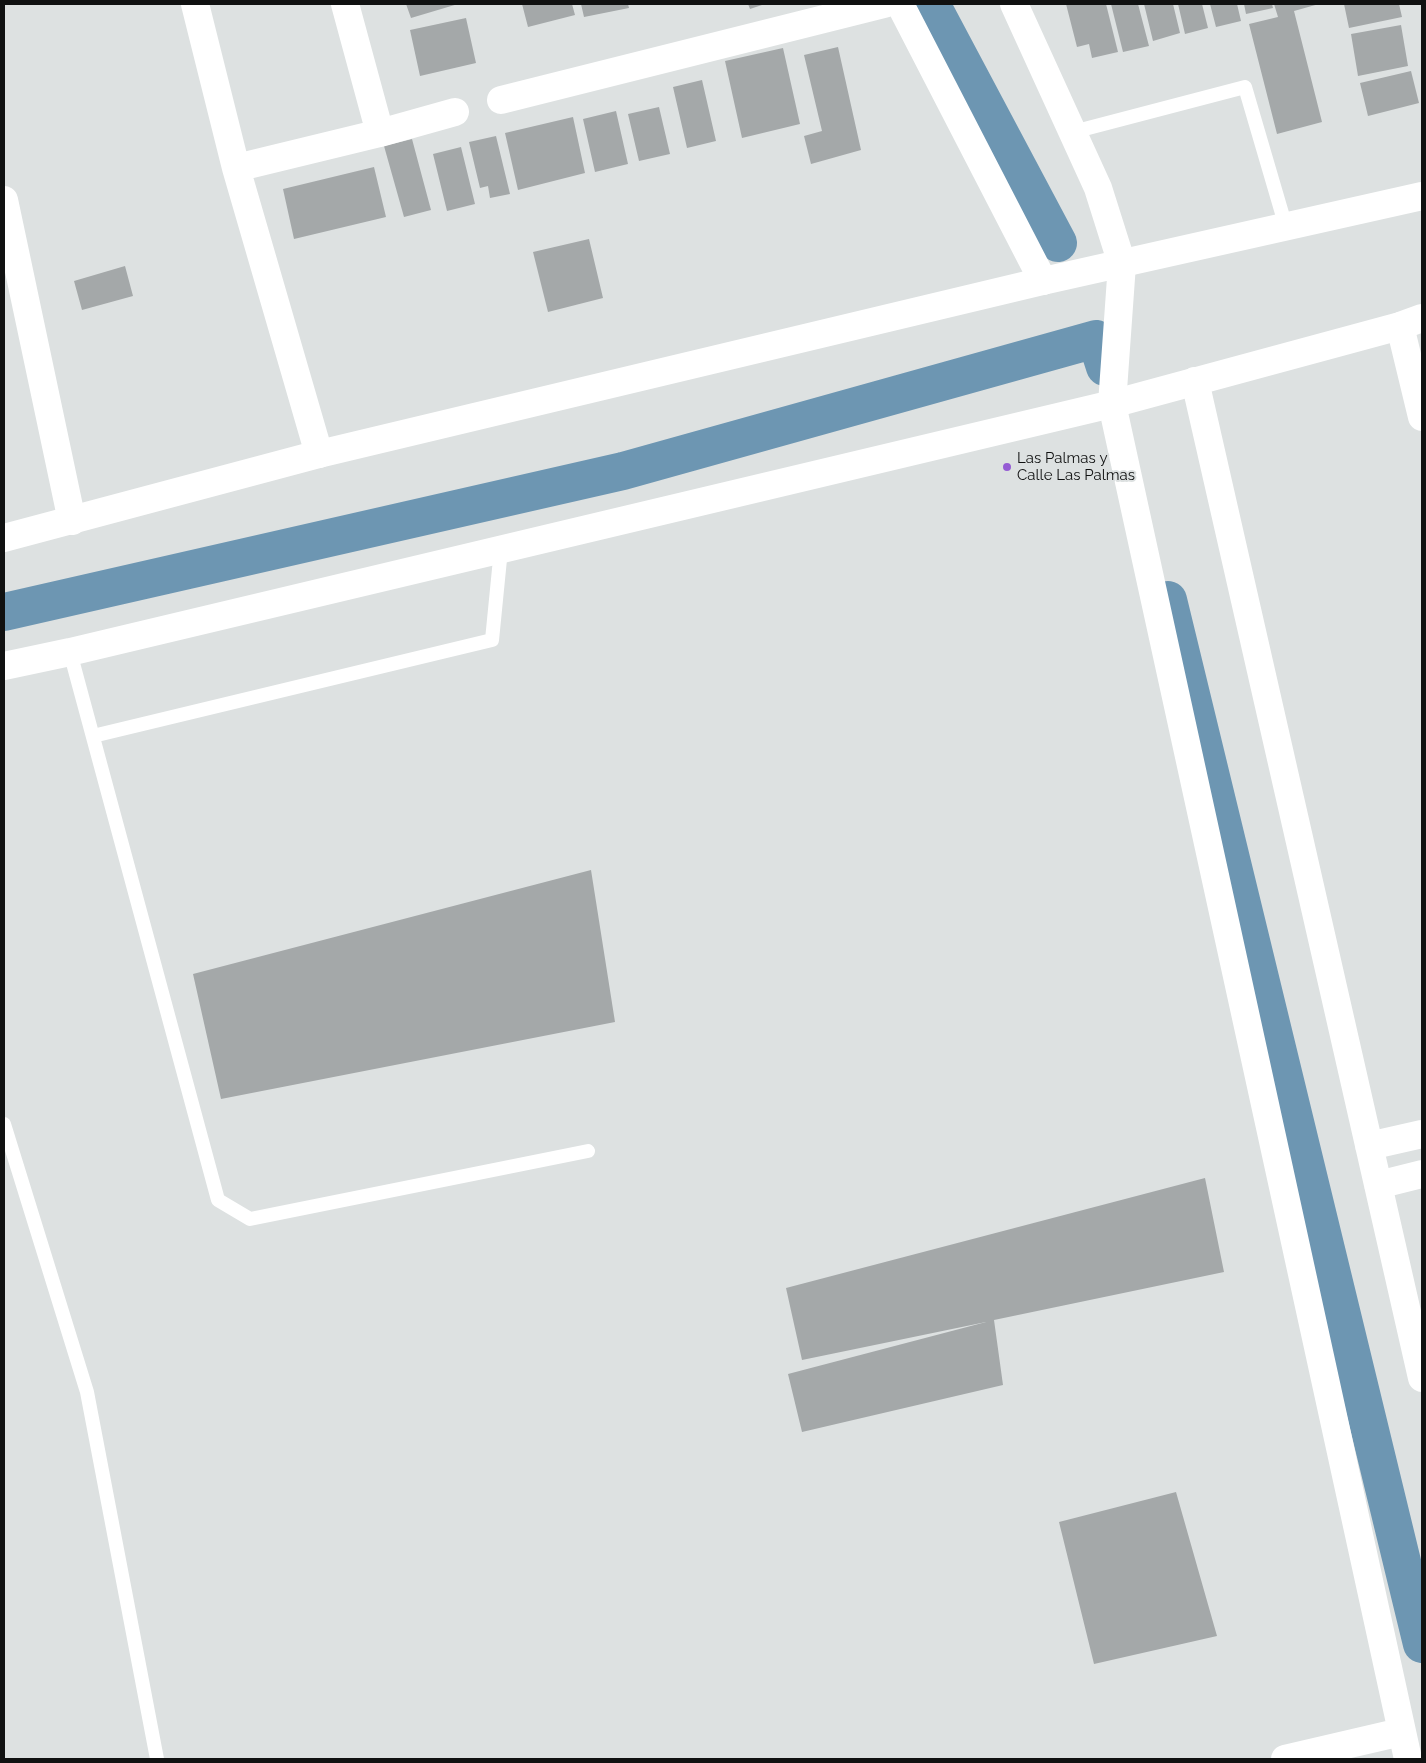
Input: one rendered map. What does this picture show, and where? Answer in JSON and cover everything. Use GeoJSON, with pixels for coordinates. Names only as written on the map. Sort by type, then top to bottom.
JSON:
{"type":"FeatureCollection","features":[{"type":"Feature","properties":{"kind":"street"},"geometry":{"type":"LineString","coordinates":[[195,4],[236,168],[319,454]]}},
{"type":"Feature","properties":{"kind":"street"},"geometry":{"type":"LineString","coordinates":[[345,4],[380,133]]}},
{"type":"Feature","properties":{"kind":"street"},"geometry":{"type":"LineString","coordinates":[[501,100],[884,4]]}},
{"type":"Feature","properties":{"kind":"street"},"geometry":{"type":"LineString","coordinates":[[900,4],[1043,281]]}},
{"type":"Feature","properties":{"kind":"street"},"geometry":{"type":"LineString","coordinates":[[1014,4],[1098,188],[1122,264],[1112,404],[1408,1759]]}},
{"type":"Feature","properties":{"kind":"street"},"geometry":{"type":"LineString","coordinates":[[236,168],[380,133],[455,112]]}},
{"type":"Feature","properties":{"kind":"street"},"geometry":{"type":"LineString","coordinates":[[4,538],[319,454],[1043,281],[1422,196]]}},
{"type":"Feature","properties":{"kind":"street"},"geometry":{"type":"LineString","coordinates":[[4,200],[8,237],[72,521]]}},
{"type":"Feature","properties":{"kind":"street"},"geometry":{"type":"LineString","coordinates":[[4,666],[70,652],[1112,404],[1411,322],[1422,417]]}},
{"type":"Feature","properties":{"kind":"street"},"geometry":{"type":"LineString","coordinates":[[1195,381],[1422,1378]]}},
{"type":"Feature","properties":{"kind":"street"},"geometry":{"type":"LineString","coordinates":[[1369,1146],[1422,1134]]}},
{"type":"Feature","properties":{"kind":"street"},"geometry":{"type":"LineString","coordinates":[[1378,1185],[1422,1174]]}},
{"type":"Feature","properties":{"kind":"street"},"geometry":{"type":"LineString","coordinates":[[1285,1759],[1401,1732]]}},
{"type":"Feature","properties":{"kind":"lane"},"geometry":{"type":"LineString","coordinates":[[1072,132],[1245,87],[1286,227]]}},
{"type":"Feature","properties":{"kind":"lane"},"geometry":{"type":"LineString","coordinates":[[93,736],[492,640],[501,549]]}},
{"type":"Feature","properties":{"kind":"lane"},"geometry":{"type":"LineString","coordinates":[[70,652],[218,1200],[250,1219],[588,1151]]}},
{"type":"Feature","properties":{"kind":"lane"},"geometry":{"type":"LineString","coordinates":[[4,1124],[87,1392],[157,1759]]}},
{"type":"Feature","properties":{"kind":"building"},"geometry":{"type":"Polygon","coordinates":[[[406,4],[458,4],[411,18],[406,4]]]}},
{"type":"Feature","properties":{"kind":"building"},"geometry":{"type":"Polygon","coordinates":[[[522,4],[572,4],[575,15],[528,27],[522,4]]]}},
{"type":"Feature","properties":{"kind":"building"},"geometry":{"type":"Polygon","coordinates":[[[581,4],[628,4],[629,8],[584,17],[581,4]]]}},
{"type":"Feature","properties":{"kind":"building"},"geometry":{"type":"Polygon","coordinates":[[[748,4],[765,4],[750,9],[748,4]]]}},
{"type":"Feature","properties":{"kind":"building"},"geometry":{"type":"Polygon","coordinates":[[[1066,4],[1106,4],[1118,52],[1092,58],[1089,44],[1077,47],[1066,4]]]}},
{"type":"Feature","properties":{"kind":"building"},"geometry":{"type":"Polygon","coordinates":[[[1111,4],[1138,4],[1149,46],[1123,52],[1111,4]]]}},
{"type":"Feature","properties":{"kind":"building"},"geometry":{"type":"Polygon","coordinates":[[[1144,4],[1173,4],[1180,33],[1153,41],[1144,4]]]}},
{"type":"Feature","properties":{"kind":"building"},"geometry":{"type":"Polygon","coordinates":[[[1178,4],[1202,4],[1208,28],[1185,34],[1178,4]]]}},
{"type":"Feature","properties":{"kind":"building"},"geometry":{"type":"Polygon","coordinates":[[[1210,4],[1237,4],[1241,21],[1216,27],[1210,4]]]}},
{"type":"Feature","properties":{"kind":"building"},"geometry":{"type":"Polygon","coordinates":[[[1244,4],[1272,4],[1273,8],[1246,14],[1244,4]]]}},
{"type":"Feature","properties":{"kind":"building"},"geometry":{"type":"Polygon","coordinates":[[[1274,4],[1319,4],[1294,11],[1322,122],[1277,134],[1249,24],[1278,17],[1274,4]]]}},
{"type":"Feature","properties":{"kind":"building"},"geometry":{"type":"Polygon","coordinates":[[[1344,4],[1399,4],[1402,17],[1349,28],[1344,4]]]}},
{"type":"Feature","properties":{"kind":"building"},"geometry":{"type":"Polygon","coordinates":[[[466,18],[476,63],[420,76],[410,30],[466,18]]]}},
{"type":"Feature","properties":{"kind":"building"},"geometry":{"type":"Polygon","coordinates":[[[1401,25],[1408,66],[1358,76],[1351,34],[1401,25]]]}},
{"type":"Feature","properties":{"kind":"building"},"geometry":{"type":"Polygon","coordinates":[[[838,47],[861,150],[811,164],[804,136],[822,131],[804,55],[838,47]]]}},
{"type":"Feature","properties":{"kind":"building"},"geometry":{"type":"Polygon","coordinates":[[[783,48],[800,124],[742,138],[725,61],[783,48]]]}},
{"type":"Feature","properties":{"kind":"building"},"geometry":{"type":"Polygon","coordinates":[[[1411,71],[1419,103],[1368,116],[1360,83],[1411,71]]]}},
{"type":"Feature","properties":{"kind":"building"},"geometry":{"type":"Polygon","coordinates":[[[702,80],[716,141],[687,148],[673,87],[702,80]]]}},
{"type":"Feature","properties":{"kind":"building"},"geometry":{"type":"Polygon","coordinates":[[[659,107],[670,154],[639,161],[628,114],[659,107]]]}},
{"type":"Feature","properties":{"kind":"building"},"geometry":{"type":"Polygon","coordinates":[[[616,111],[628,164],[595,172],[583,119],[616,111]]]}},
{"type":"Feature","properties":{"kind":"building"},"geometry":{"type":"Polygon","coordinates":[[[573,117],[585,173],[518,190],[505,133],[573,117]]]}},
{"type":"Feature","properties":{"kind":"building"},"geometry":{"type":"Polygon","coordinates":[[[496,136],[510,194],[490,198],[488,186],[480,188],[469,142],[496,136]]]}},
{"type":"Feature","properties":{"kind":"building"},"geometry":{"type":"Polygon","coordinates":[[[412,139],[431,210],[404,217],[384,146],[412,139]]]}},
{"type":"Feature","properties":{"kind":"building"},"geometry":{"type":"Polygon","coordinates":[[[461,147],[475,204],[447,211],[433,154],[461,147]]]}},
{"type":"Feature","properties":{"kind":"building"},"geometry":{"type":"Polygon","coordinates":[[[374,167],[386,217],[294,239],[283,189],[374,167]]]}},
{"type":"Feature","properties":{"kind":"building"},"geometry":{"type":"Polygon","coordinates":[[[589,239],[603,298],[548,312],[533,252],[589,239]]]}},
{"type":"Feature","properties":{"kind":"building"},"geometry":{"type":"Polygon","coordinates":[[[125,266],[133,296],[82,310],[74,281],[125,266]]]}},
{"type":"Feature","properties":{"kind":"building"},"geometry":{"type":"Polygon","coordinates":[[[591,870],[615,1022],[221,1099],[193,974],[591,870]]]}},
{"type":"Feature","properties":{"kind":"building"},"geometry":{"type":"Polygon","coordinates":[[[1205,1178],[1224,1272],[994,1320],[1003,1385],[802,1432],[788,1374],[986,1322],[802,1360],[786,1288],[1205,1178]]]}},
{"type":"Feature","properties":{"kind":"building"},"geometry":{"type":"Polygon","coordinates":[[[1176,1492],[1217,1636],[1094,1664],[1059,1522],[1176,1492]]]}},
{"type":"Feature","properties":{"kind":"waterway"},"geometry":{"type":"LineString","coordinates":[[931,4],[1058,243]]}},
{"type":"Feature","properties":{"kind":"waterway"},"geometry":{"type":"LineString","coordinates":[[4,612],[623,471],[1096,339],[1105,367]]}},
{"type":"Feature","properties":{"kind":"waterway"},"geometry":{"type":"LineString","coordinates":[[1168,600],[1422,1644]]}},
{"type":"Feature","properties":{"kind":"place","name":"Las Palmas y Calle Las Palmas"},"geometry":{"type":"Point","coordinates":[1007,467]}}]}
